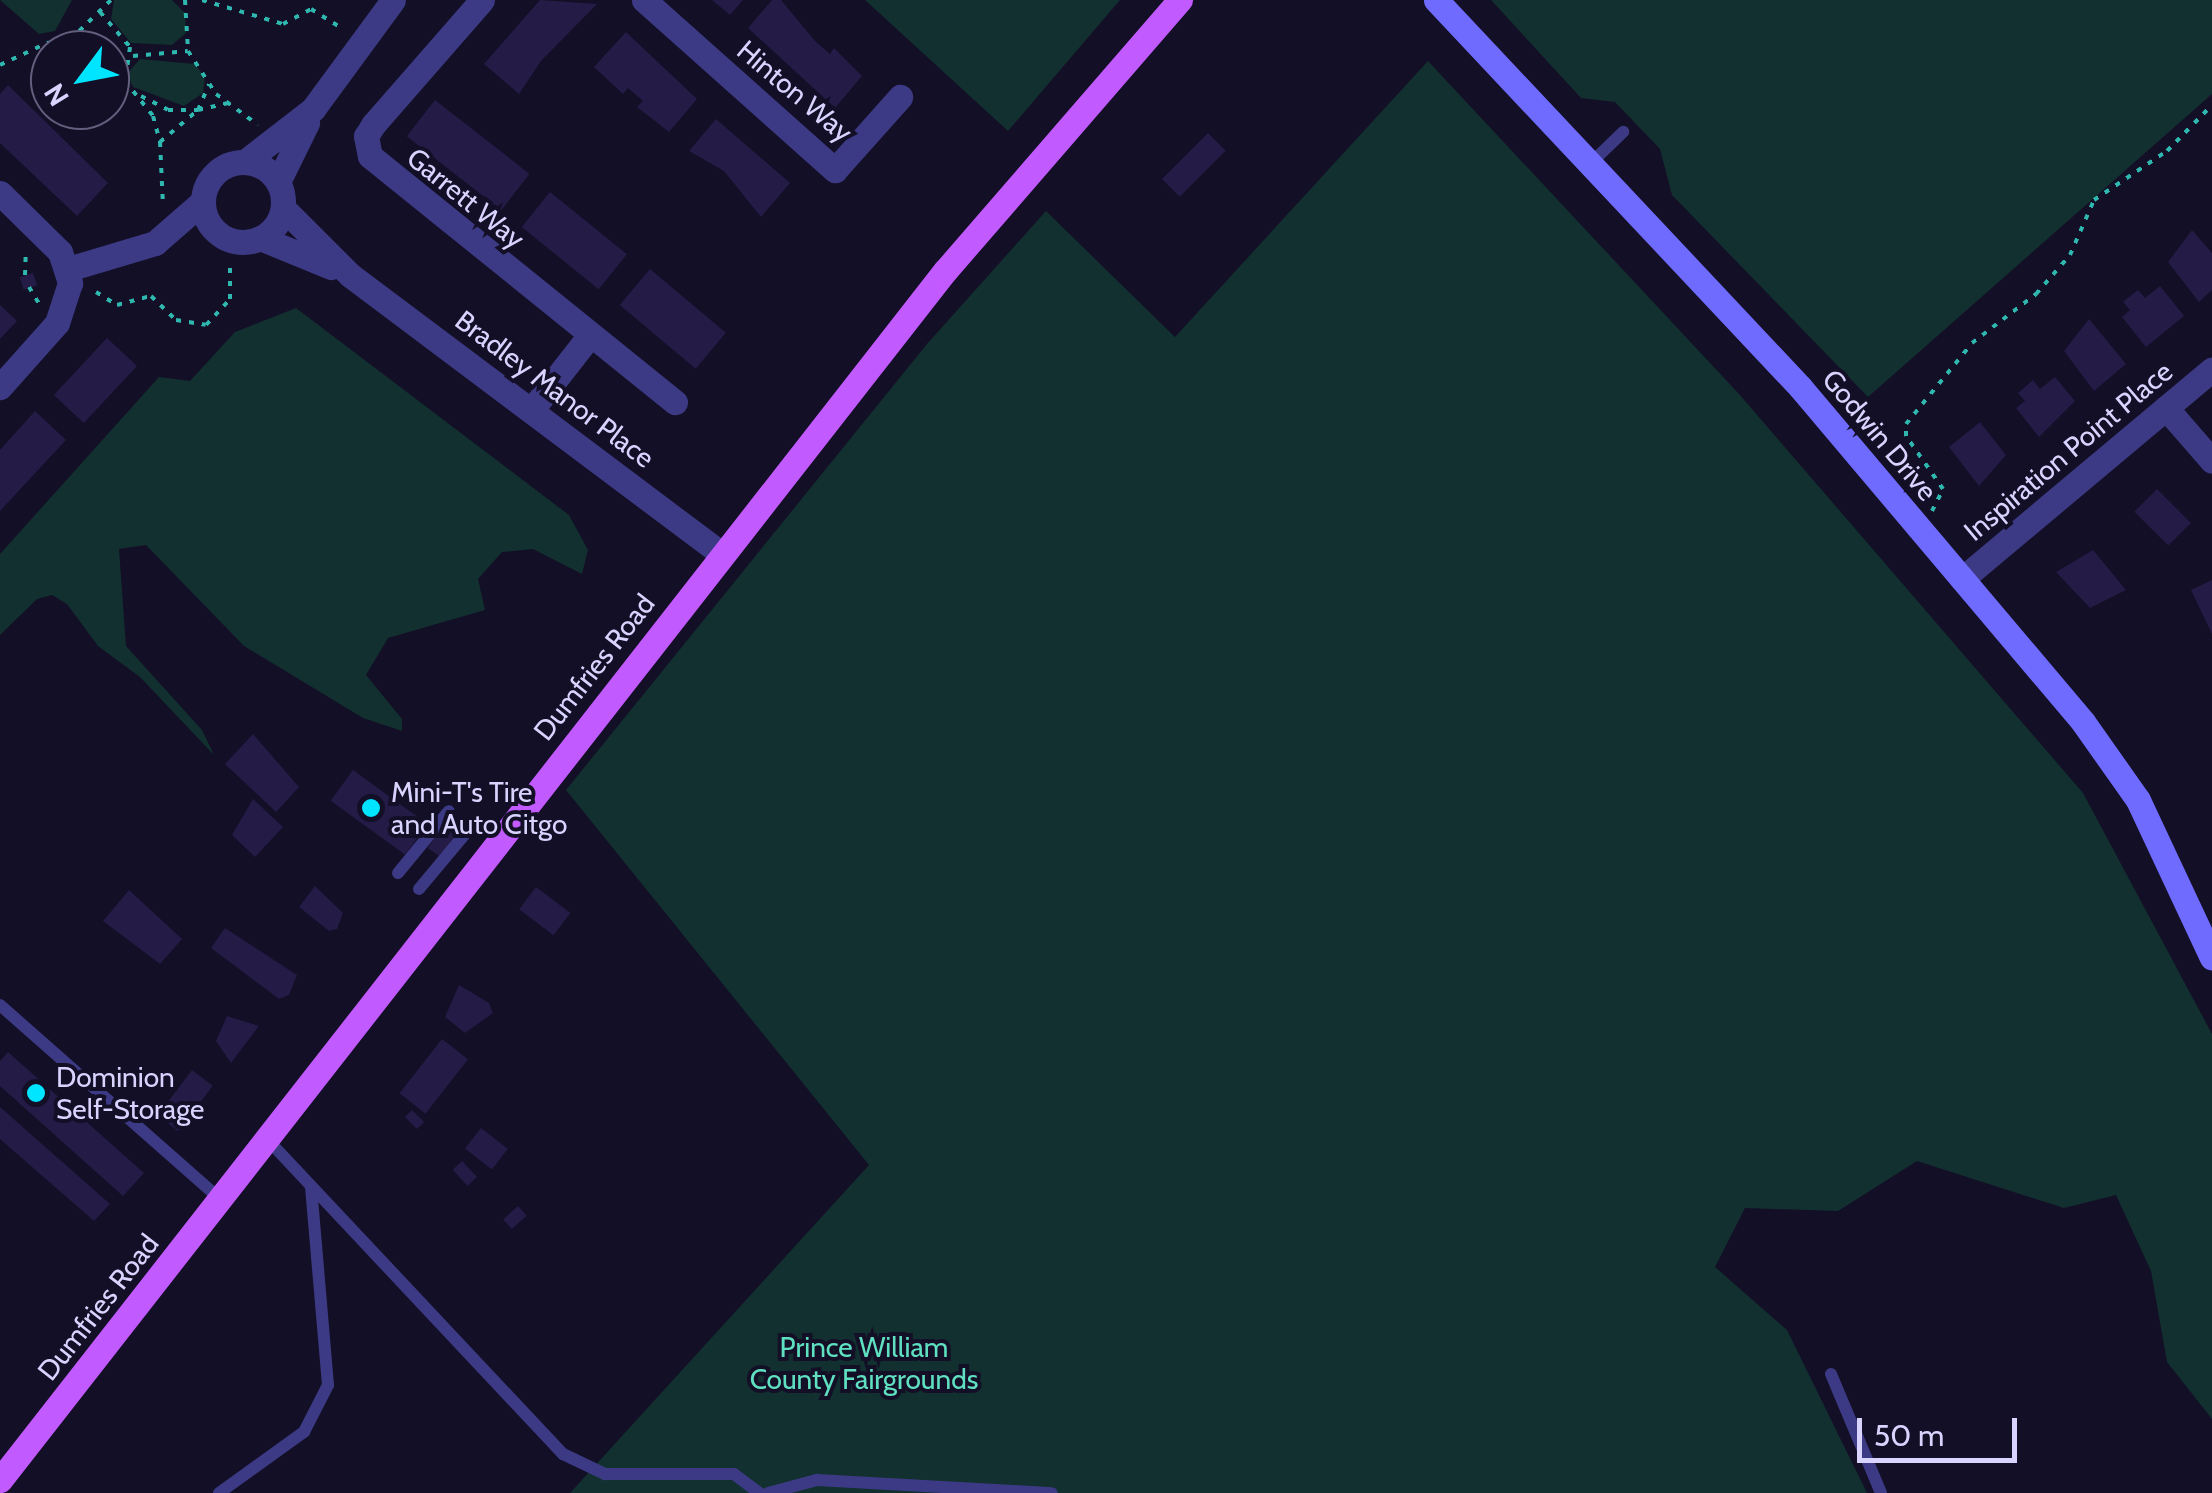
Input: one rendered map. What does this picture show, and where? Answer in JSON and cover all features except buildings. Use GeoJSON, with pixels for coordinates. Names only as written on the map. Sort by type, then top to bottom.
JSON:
{"type":"FeatureCollection","features":[{"type":"Feature","properties":{"kind":"main road","name":"Dumfries Road"},"geometry":{"type":"LineString","coordinates":[[0,1480],[945,271],[1180,0]]}},
{"type":"Feature","properties":{"kind":"street"},"geometry":{"type":"LineString","coordinates":[[68,269],[155,243],[226,248],[260,238],[313,109],[393,0]]}},
{"type":"Feature","properties":{"kind":"street","name":"Garrett Way"},"geometry":{"type":"LineString","coordinates":[[482,0],[373,125],[366,148],[379,167],[675,402]]}},
{"type":"Feature","properties":{"kind":"street","name":"Hinton Way"},"geometry":{"type":"LineString","coordinates":[[644,0],[835,170],[900,97]]}},
{"type":"Feature","properties":{"kind":"street","name":"Godwin Drive"},"geometry":{"type":"LineString","coordinates":[[1436,0],[1800,387],[2082,722],[2138,800],[2212,958]]}},
{"type":"Feature","properties":{"kind":"street"},"geometry":{"type":"LineString","coordinates":[[155,243],[202,202],[220,168],[246,161],[313,109]]}},
{"type":"Feature","properties":{"kind":"street"},"geometry":{"type":"LineString","coordinates":[[246,161],[280,195]]}},
{"type":"Feature","properties":{"kind":"street"},"geometry":{"type":"LineString","coordinates":[[0,193],[60,252],[68,269],[60,318],[0,387]]}},
{"type":"Feature","properties":{"kind":"street","name":"Bradley Manor Place"},"geometry":{"type":"LineString","coordinates":[[280,195],[350,275],[533,408],[721,554]]}},
{"type":"Feature","properties":{"kind":"street"},"geometry":{"type":"LineString","coordinates":[[202,202],[208,221],[226,248]]}},
{"type":"Feature","properties":{"kind":"street","name":"Bradley Manor Place"},"geometry":{"type":"LineString","coordinates":[[260,238],[350,275]]}},
{"type":"Feature","properties":{"kind":"street"},"geometry":{"type":"LineString","coordinates":[[533,408],[590,335]]}},
{"type":"Feature","properties":{"kind":"street","name":"Inspiration Point Place"},"geometry":{"type":"LineString","coordinates":[[1962,579],[2212,369]]}},
{"type":"Feature","properties":{"kind":"street"},"geometry":{"type":"LineString","coordinates":[[2166,408],[2212,461]]}},
{"type":"Feature","properties":{"kind":"lane"},"geometry":{"type":"LineString","coordinates":[[1591,163],[1624,132]]}},
{"type":"Feature","properties":{"kind":"lane"},"geometry":{"type":"LineString","coordinates":[[398,873],[449,811]]}},
{"type":"Feature","properties":{"kind":"lane"},"geometry":{"type":"LineString","coordinates":[[418,889],[470,828]]}},
{"type":"Feature","properties":{"kind":"lane"},"geometry":{"type":"LineString","coordinates":[[0,1005],[220,1199]]}},
{"type":"Feature","properties":{"kind":"lane"},"geometry":{"type":"LineString","coordinates":[[268,1140],[563,1454],[621,1476],[734,1474],[760,1493]]}},
{"type":"Feature","properties":{"kind":"lane"},"geometry":{"type":"LineString","coordinates":[[219,1493],[304,1432],[328,1385],[311,1186]]}},
{"type":"Feature","properties":{"kind":"lane"},"geometry":{"type":"LineString","coordinates":[[1831,1374],[1881,1493]]}},
{"type":"Feature","properties":{"kind":"lane"},"geometry":{"type":"LineString","coordinates":[[768,1493],[817,1480],[1052,1493]]}},
{"type":"Feature","properties":{"kind":"path"},"geometry":{"type":"LineString","coordinates":[[81,30],[111,0]]}},
{"type":"Feature","properties":{"kind":"path"},"geometry":{"type":"LineString","coordinates":[[185,0],[188,51],[209,84],[228,104],[265,130]]}},
{"type":"Feature","properties":{"kind":"path"},"geometry":{"type":"LineString","coordinates":[[202,0],[283,24],[311,9]]}},
{"type":"Feature","properties":{"kind":"path"},"geometry":{"type":"LineString","coordinates":[[308,0],[311,9],[340,27]]}},
{"type":"Feature","properties":{"kind":"path"},"geometry":{"type":"LineString","coordinates":[[100,12],[133,56]]}},
{"type":"Feature","properties":{"kind":"path"},"geometry":{"type":"LineString","coordinates":[[133,56],[188,51]]}},
{"type":"Feature","properties":{"kind":"path"},"geometry":{"type":"LineString","coordinates":[[0,65],[30,54]]}},
{"type":"Feature","properties":{"kind":"path"},"geometry":{"type":"LineString","coordinates":[[130,63],[133,56]]}},
{"type":"Feature","properties":{"kind":"path"},"geometry":{"type":"LineString","coordinates":[[130,84],[141,96],[168,110],[228,104]]}},
{"type":"Feature","properties":{"kind":"path"},"geometry":{"type":"LineString","coordinates":[[160,142],[198,110],[209,84]]}},
{"type":"Feature","properties":{"kind":"path"},"geometry":{"type":"LineString","coordinates":[[141,96],[160,142],[157,177],[164,208]]}},
{"type":"Feature","properties":{"kind":"path"},"geometry":{"type":"LineString","coordinates":[[1932,511],[1943,490],[1906,436],[1906,424],[1972,344],[2036,294],[2070,254],[2094,200],[2167,151],[2212,105]]}},
{"type":"Feature","properties":{"kind":"path"},"geometry":{"type":"LineString","coordinates":[[96,292],[117,305],[151,296],[176,320],[206,325],[230,299],[226,248]]}},
{"type":"Feature","properties":{"kind":"green space"},"geometry":{"type":"Polygon","coordinates":[[[0,0],[72,0],[56,30],[34,30],[0,0]]]}},
{"type":"Feature","properties":{"kind":"green space"},"geometry":{"type":"Polygon","coordinates":[[[114,0],[172,0],[185,13],[186,33],[172,45],[131,43],[130,30],[120,30],[111,19],[114,0]]]}},
{"type":"Feature","properties":{"kind":"green space"},"geometry":{"type":"Polygon","coordinates":[[[865,0],[1120,0],[1008,131],[865,0]]]}},
{"type":"Feature","properties":{"kind":"green space"},"geometry":{"type":"Polygon","coordinates":[[[1491,0],[2212,0],[2212,94],[1868,397],[1672,195],[1660,149],[1615,102],[1581,98],[1491,0]]]}},
{"type":"Feature","properties":{"kind":"green space"},"geometry":{"type":"Polygon","coordinates":[[[140,59],[195,64],[205,77],[203,93],[184,106],[133,87],[130,71],[140,59]]]}},
{"type":"Feature","properties":{"kind":"green space","name":"Prince William County Fairgrounds"},"geometry":{"type":"Polygon","coordinates":[[[1428,61],[1739,394],[2083,793],[2212,1034],[2212,1419],[2167,1362],[2151,1271],[2116,1195],[2064,1208],[1917,1161],[1838,1211],[1745,1208],[1715,1267],[1787,1330],[1867,1493],[570,1493],[869,1165],[566,790],[927,344],[1046,211],[1175,337],[1428,61]]]}},
{"type":"Feature","properties":{"kind":"green space"},"geometry":{"type":"Polygon","coordinates":[[[296,308],[569,515],[588,550],[582,574],[533,549],[502,552],[478,579],[485,610],[388,638],[366,675],[402,719],[402,731],[363,718],[244,646],[146,545],[119,549],[126,646],[202,730],[214,755],[140,677],[98,646],[67,604],[52,595],[37,599],[0,635],[0,554],[159,377],[190,381],[235,332],[296,308]]]}},
{"type":"Feature","properties":{"kind":"place","name":"Mini-T's Tire and Auto Citgo"},"geometry":{"type":"Point","coordinates":[371,808]}},
{"type":"Feature","properties":{"kind":"place","name":"Dominion Self-Storage"},"geometry":{"type":"Point","coordinates":[36,1093]}}]}
